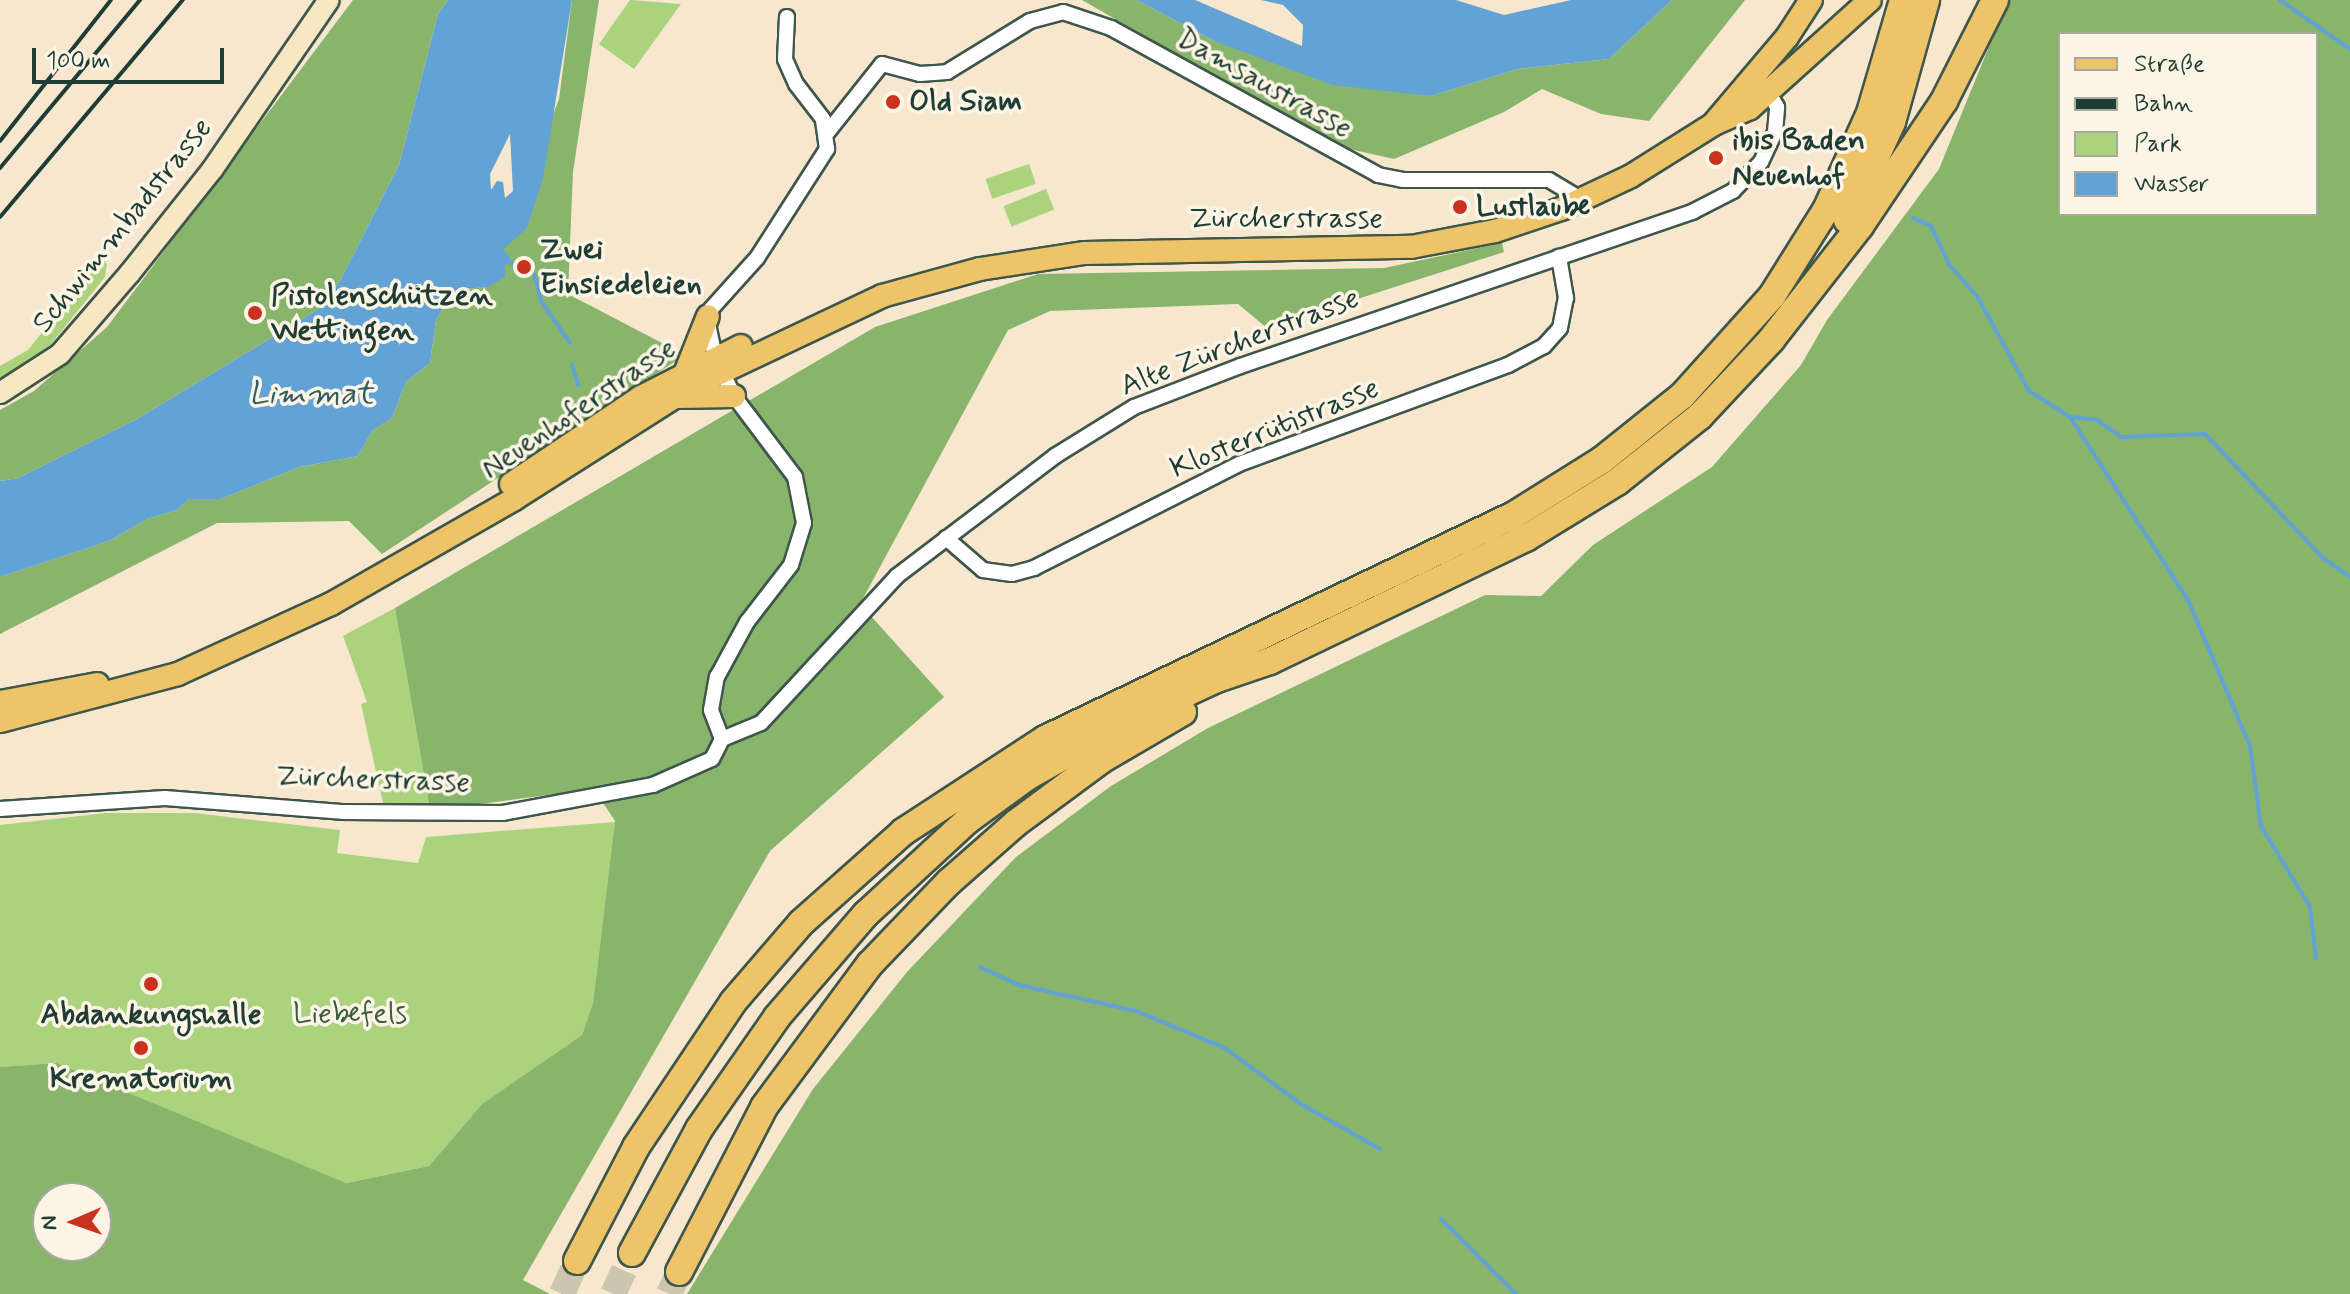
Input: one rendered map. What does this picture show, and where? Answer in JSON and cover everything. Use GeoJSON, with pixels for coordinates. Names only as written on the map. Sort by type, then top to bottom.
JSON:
{"type":"FeatureCollection","features":[{"type":"Feature","properties":{"kind":"highway"},"geometry":{"type":"LineString","coordinates":[[577,1261],[636,1147],[713,1029],[801,923],[877,853],[958,791],[1045,739],[1453,547],[1602,460],[1682,396],[1750,323],[1791,268],[1843,177],[1882,80],[1903,0]]}},
{"type":"Feature","properties":{"kind":"highway"},"geometry":{"type":"LineString","coordinates":[[1819,273],[1884,142],[1926,0]]}},
{"type":"Feature","properties":{"kind":"highway"},"geometry":{"type":"LineString","coordinates":[[679,1272],[728,1169],[784,1077],[848,991],[915,915],[975,857],[1073,780],[1270,661],[1496,554],[1617,482],[1724,392],[1860,226],[1923,134],[1967,61],[1995,0]]}},
{"type":"Feature","properties":{"kind":"highway"},"geometry":{"type":"LineString","coordinates":[[632,1253],[699,1129],[770,1026],[843,938],[923,859],[997,798],[1079,746],[1217,679],[1270,661]]}},
{"type":"Feature","properties":{"kind":"main road","name":"Schwimmbadstrasse"},"geometry":{"type":"LineString","coordinates":[[0,393],[60,354],[107,301],[212,170],[329,0]]}},
{"type":"Feature","properties":{"kind":"main road"},"geometry":{"type":"LineString","coordinates":[[1714,124],[1811,0]]}},
{"type":"Feature","properties":{"kind":"main road"},"geometry":{"type":"LineString","coordinates":[[1714,124],[1750,108],[1870,0]]}},
{"type":"Feature","properties":{"kind":"main road","name":"Zürcherstrasse"},"geometry":{"type":"LineString","coordinates":[[718,364],[839,312],[949,276],[1036,258],[1135,250],[1411,247],[1495,231],[1582,200],[1673,152],[1714,124]]}},
{"type":"Feature","properties":{"kind":"main road"},"geometry":{"type":"LineString","coordinates":[[686,371],[708,316]]}},
{"type":"Feature","properties":{"kind":"main road","name":"Neuenhoferstrasse"},"geometry":{"type":"LineString","coordinates":[[478,515],[505,488],[686,371],[718,364]]}},
{"type":"Feature","properties":{"kind":"main road","name":"Neuenhoferstrasse"},"geometry":{"type":"LineString","coordinates":[[0,721],[117,693],[178,674],[331,604],[478,515],[514,499],[673,398],[718,364]]}},
{"type":"Feature","properties":{"kind":"main road"},"geometry":{"type":"LineString","coordinates":[[673,398],[734,396]]}},
{"type":"Feature","properties":{"kind":"main road","name":"Neuenhoferstrasse"},"geometry":{"type":"LineString","coordinates":[[0,702],[211,657]]}},
{"type":"Feature","properties":{"kind":"street","name":"Damsaustrasse"},"geometry":{"type":"LineString","coordinates":[[827,133],[882,64],[920,74],[947,72],[1030,21],[1061,6],[1111,28],[1378,175],[1403,180],[1549,180],[1582,200]]}},
{"type":"Feature","properties":{"kind":"street"},"geometry":{"type":"LineString","coordinates":[[722,739],[711,710],[717,677],[747,622],[791,565],[804,523],[791,469],[734,396],[718,364],[708,316],[757,258],[827,149],[827,133],[785,59],[787,17]]}},
{"type":"Feature","properties":{"kind":"street"},"geometry":{"type":"LineString","coordinates":[[1755,74],[1770,92]]}},
{"type":"Feature","properties":{"kind":"street","name":"Alte Zürcherstrasse"},"geometry":{"type":"LineString","coordinates":[[722,739],[761,723],[866,606],[946,538],[1085,434],[1153,398],[1692,212],[1733,191],[1769,149],[1778,117],[1770,92]]}},
{"type":"Feature","properties":{"kind":"street","name":"Klosterrütistrasse"},"geometry":{"type":"LineString","coordinates":[[946,538],[983,570],[1023,572],[1239,464],[1488,374],[1544,346],[1560,328],[1566,298],[1559,257]]}},
{"type":"Feature","properties":{"kind":"street","name":"Zürcherstrasse"},"geometry":{"type":"LineString","coordinates":[[0,809],[165,798],[344,812],[502,813],[653,785],[712,759],[722,739]]}},
{"type":"Feature","properties":{"kind":"green space"},"geometry":{"type":"Polygon","coordinates":[[[353,0],[448,0],[438,14],[399,165],[340,281],[317,310],[137,419],[18,478],[0,481],[0,410],[34,391],[107,327],[353,0]]]}},
{"type":"Feature","properties":{"kind":"green space"},"geometry":{"type":"Polygon","coordinates":[[[572,0],[599,0],[573,172],[568,294],[685,355],[382,554],[349,521],[217,523],[0,634],[0,577],[109,541],[147,519],[177,510],[189,499],[221,499],[299,467],[358,456],[372,431],[392,418],[406,382],[430,363],[436,320],[444,306],[464,289],[488,287],[559,99],[572,0]]]}},
{"type":"Feature","properties":{"kind":"green space"},"geometry":{"type":"Polygon","coordinates":[[[630,0],[681,4],[634,69],[599,44],[630,0]]]}},
{"type":"Feature","properties":{"kind":"green space"},"geometry":{"type":"Polygon","coordinates":[[[1082,0],[1137,0],[1214,41],[1431,96],[1518,69],[1609,59],[1672,0],[1745,0],[1649,121],[1601,114],[1542,89],[1504,112],[1394,159],[1336,146],[1082,0]]]}},
{"type":"Feature","properties":{"kind":"green space"},"geometry":{"type":"Polygon","coordinates":[[[2008,0],[2350,0],[2350,1294],[687,1294],[813,1089],[907,972],[1016,857],[1111,786],[1208,728],[1485,595],[1541,596],[1593,545],[1712,467],[1801,365],[1827,320],[1939,169],[2008,0]]]}},
{"type":"Feature","properties":{"kind":"green space"},"geometry":{"type":"Polygon","coordinates":[[[1029,164],[1036,184],[992,199],[986,179],[1029,164]]]}},
{"type":"Feature","properties":{"kind":"green space"},"geometry":{"type":"Polygon","coordinates":[[[1046,189],[1054,209],[1012,227],[1003,206],[1046,189]]]}},
{"type":"Feature","properties":{"kind":"green space"},"geometry":{"type":"Polygon","coordinates":[[[1502,243],[1504,252],[1267,328],[1238,304],[1050,311],[1008,330],[860,604],[944,697],[770,851],[523,1280],[550,1294],[0,1294],[0,1067],[57,1063],[346,1183],[429,1166],[482,1104],[582,1035],[593,1003],[615,821],[594,789],[472,805],[429,804],[395,608],[875,327],[1038,274],[1384,268],[1502,243]]]}},
{"type":"Feature","properties":{"kind":"green space"},"geometry":{"type":"Polygon","coordinates":[[[102,258],[107,264],[105,277],[51,344],[29,364],[0,378],[0,366],[28,350],[102,258]]]}},
{"type":"Feature","properties":{"kind":"green space"},"geometry":{"type":"Polygon","coordinates":[[[395,608],[429,804],[383,803],[361,704],[367,702],[343,636],[395,608]]]}},
{"type":"Feature","properties":{"kind":"green space","name":"Liebefels"},"geometry":{"type":"Polygon","coordinates":[[[107,813],[195,813],[340,830],[337,853],[418,863],[426,837],[615,822],[593,1003],[582,1035],[482,1104],[429,1166],[345,1183],[57,1063],[0,1067],[0,825],[107,813]]]}},
{"type":"Feature","properties":{"kind":"water","name":"Limmat"},"geometry":{"type":"Polygon","coordinates":[[[448,0],[572,0],[543,179],[527,228],[503,249],[511,259],[505,265],[505,277],[488,287],[464,289],[444,306],[436,320],[430,363],[406,382],[392,418],[372,431],[358,456],[299,467],[221,499],[189,499],[177,510],[147,519],[109,541],[0,577],[0,481],[18,478],[137,419],[317,310],[340,281],[399,165],[438,14],[448,0]],[[510,134],[490,174],[491,190],[497,181],[503,182],[505,198],[513,191],[510,134]]]}},
{"type":"Feature","properties":{"kind":"water"},"geometry":{"type":"Polygon","coordinates":[[[1137,0],[1195,0],[1302,46],[1303,25],[1283,5],[1261,0],[1456,0],[1504,15],[1571,0],[1672,0],[1609,59],[1518,69],[1431,96],[1333,85],[1214,41],[1137,0]]]}},
{"type":"Feature","properties":{"kind":"waterway"},"geometry":{"type":"LineString","coordinates":[[2280,0],[2350,49]]}},
{"type":"Feature","properties":{"kind":"waterway"},"geometry":{"type":"LineString","coordinates":[[1913,218],[1931,226],[1950,266],[1977,296],[2029,391],[2070,417],[2188,600],[2250,746],[2261,826],[2310,907],[2316,959]]}},
{"type":"Feature","properties":{"kind":"waterway"},"geometry":{"type":"LineString","coordinates":[[507,261],[534,274],[541,301],[570,343]]}},
{"type":"Feature","properties":{"kind":"waterway"},"geometry":{"type":"LineString","coordinates":[[572,365],[578,385]]}},
{"type":"Feature","properties":{"kind":"waterway"},"geometry":{"type":"LineString","coordinates":[[2070,417],[2097,420],[2121,437],[2205,434],[2323,558],[2350,577]]}},
{"type":"Feature","properties":{"kind":"waterway"},"geometry":{"type":"LineString","coordinates":[[980,967],[1019,985],[1136,1011],[1225,1048],[1301,1104],[1380,1149]]}},
{"type":"Feature","properties":{"kind":"waterway"},"geometry":{"type":"LineString","coordinates":[[1441,1219],[1516,1294]]}},
{"type":"Feature","properties":{"kind":"tunnel"},"geometry":{"type":"LineString","coordinates":[[613,1294],[632,1253]]}},
{"type":"Feature","properties":{"kind":"tunnel"},"geometry":{"type":"LineString","coordinates":[[562,1294],[577,1261]]}},
{"type":"Feature","properties":{"kind":"tunnel"},"geometry":{"type":"LineString","coordinates":[[669,1294],[679,1272]]}},
{"type":"Feature","properties":{"kind":"railway"},"geometry":{"type":"LineString","coordinates":[[0,141],[111,0]]}},
{"type":"Feature","properties":{"kind":"railway"},"geometry":{"type":"LineString","coordinates":[[0,168],[140,0]]}},
{"type":"Feature","properties":{"kind":"railway"},"geometry":{"type":"LineString","coordinates":[[0,217],[183,0]]}},
{"type":"Feature","properties":{"kind":"place","name":"Old Siam"},"geometry":{"type":"Point","coordinates":[893,102]}},
{"type":"Feature","properties":{"kind":"place","name":"ibis Baden Neuenhof"},"geometry":{"type":"Point","coordinates":[1716,158]}},
{"type":"Feature","properties":{"kind":"place","name":"Lustlaube"},"geometry":{"type":"Point","coordinates":[1460,207]}},
{"type":"Feature","properties":{"kind":"place","name":"Zwei Einsiedeleien"},"geometry":{"type":"Point","coordinates":[524,267]}},
{"type":"Feature","properties":{"kind":"place","name":"Pistolenschützen Wettingen"},"geometry":{"type":"Point","coordinates":[255,313]}},
{"type":"Feature","properties":{"kind":"place","name":"Abdankungshalle"},"geometry":{"type":"Point","coordinates":[151,984]}},
{"type":"Feature","properties":{"kind":"place","name":"Krematorium"},"geometry":{"type":"Point","coordinates":[141,1048]}}]}
